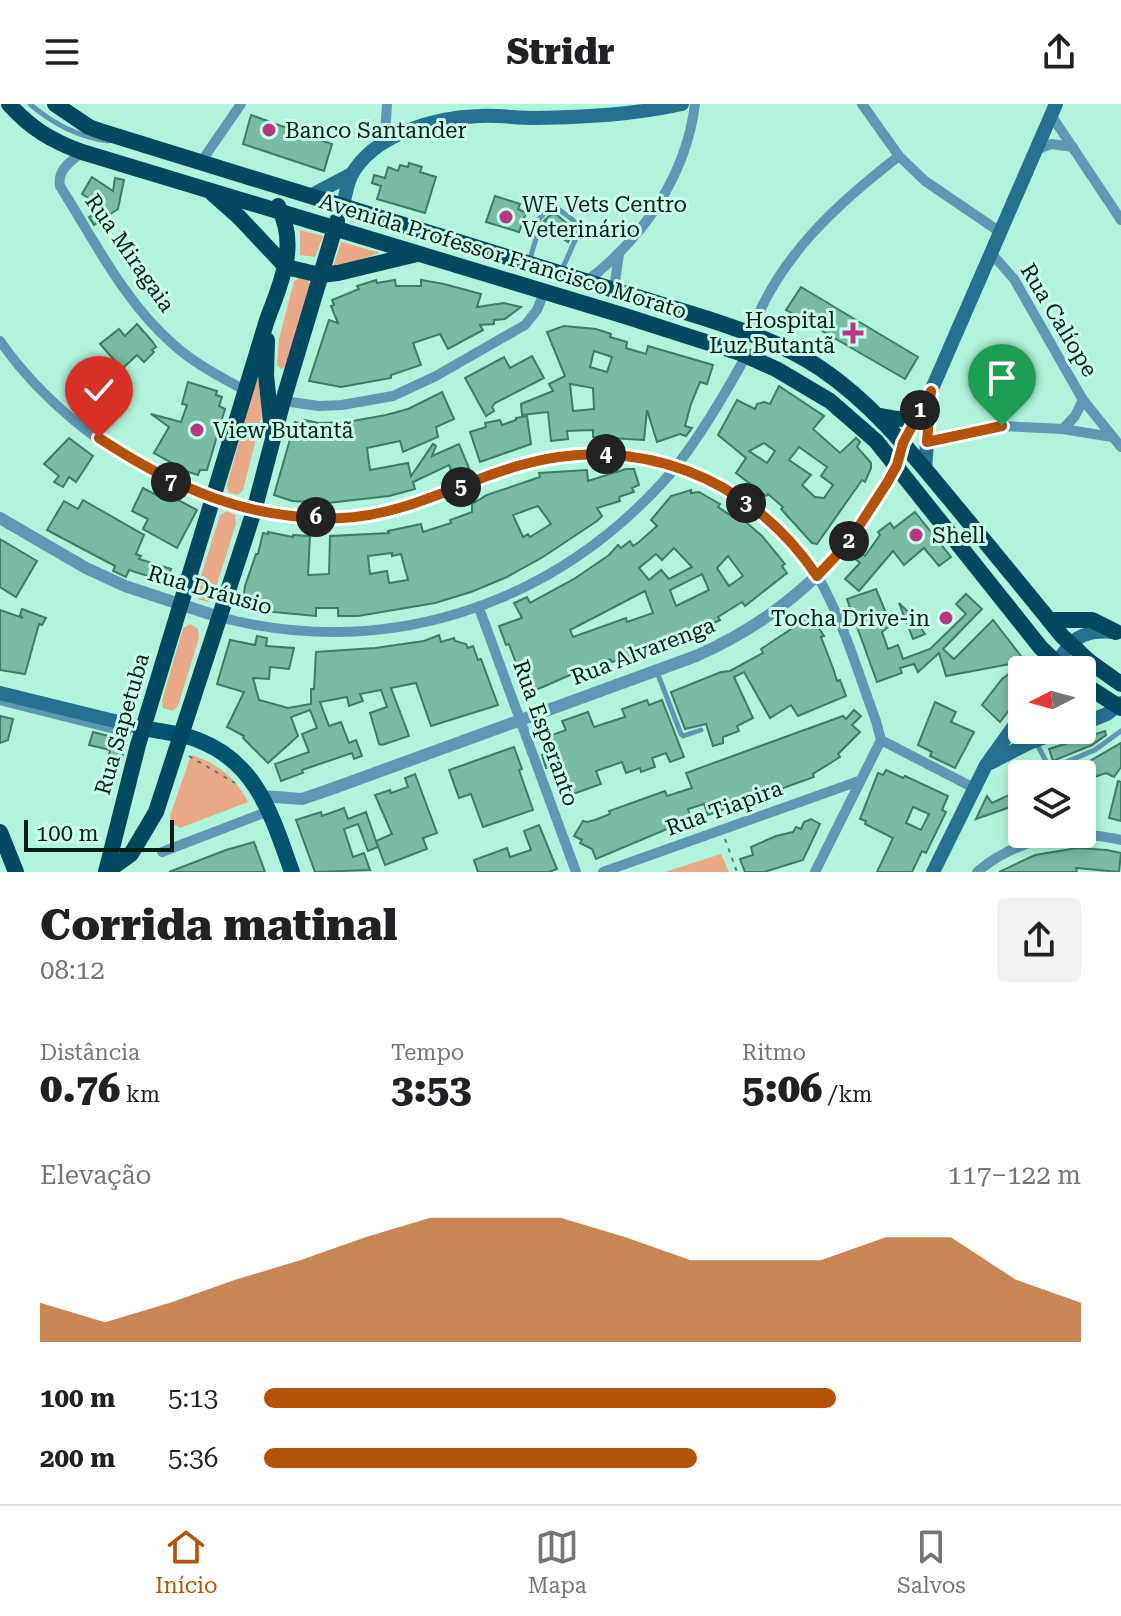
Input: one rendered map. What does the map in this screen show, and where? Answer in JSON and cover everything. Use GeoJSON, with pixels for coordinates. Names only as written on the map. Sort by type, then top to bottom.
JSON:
{"type":"FeatureCollection","features":[{"type":"Feature","properties":{"kind":"highway","name":"Avenida Professor Francisco Morato"},"geometry":{"type":"LineString","coordinates":[[9,104],[32,128],[82,152],[648,323],[776,369],[830,401],[861,427],[897,465],[1048,656]]}},
{"type":"Feature","properties":{"kind":"highway","name":"Avenida Professor Francisco Morato"},"geometry":{"type":"LineString","coordinates":[[55,104],[89,127],[751,333],[819,367],[845,385],[879,416],[1049,620],[1090,662],[1121,684]]}},
{"type":"Feature","properties":{"kind":"highway","name":"Rua Sapetuba"},"geometry":{"type":"LineString","coordinates":[[106,872],[143,728],[267,320],[286,267],[289,252],[287,235],[280,211],[264,183]]}},
{"type":"Feature","properties":{"kind":"highway"},"geometry":{"type":"LineString","coordinates":[[208,189],[286,267],[320,275],[346,272],[418,254]]}},
{"type":"Feature","properties":{"kind":"highway","name":"Rua Sapetuba"},"geometry":{"type":"LineString","coordinates":[[106,872],[131,854],[156,812],[254,511],[283,401],[343,206]]}},
{"type":"Feature","properties":{"kind":"highway"},"geometry":{"type":"LineString","coordinates":[[315,292],[346,272]]}},
{"type":"Feature","properties":{"kind":"highway"},"geometry":{"type":"LineString","coordinates":[[267,320],[266,375],[273,438]]}},
{"type":"Feature","properties":{"kind":"highway"},"geometry":{"type":"LineString","coordinates":[[879,416],[916,418]]}},
{"type":"Feature","properties":{"kind":"highway"},"geometry":{"type":"LineString","coordinates":[[1049,620],[1092,620],[1119,634]]}},
{"type":"Feature","properties":{"kind":"highway"},"geometry":{"type":"LineString","coordinates":[[1096,691],[1120,706]]}},
{"type":"Feature","properties":{"kind":"highway"},"geometry":{"type":"LineString","coordinates":[[0,832],[16,872]]}},
{"type":"Feature","properties":{"kind":"main road"},"geometry":{"type":"LineString","coordinates":[[310,196],[343,178],[384,143],[423,126],[479,116],[532,118],[682,104]]}},
{"type":"Feature","properties":{"kind":"main road","name":"Rua Alvarenga"},"geometry":{"type":"LineString","coordinates":[[897,465],[903,443],[931,391],[1054,109]]}},
{"type":"Feature","properties":{"kind":"main road"},"geometry":{"type":"LineString","coordinates":[[343,178],[343,206]]}},
{"type":"Feature","properties":{"kind":"main road","name":"Rua Alvarenga"},"geometry":{"type":"LineString","coordinates":[[925,470],[931,391]]}},
{"type":"Feature","properties":{"kind":"main road"},"geometry":{"type":"LineString","coordinates":[[1064,656],[1070,643],[1088,632],[1119,634]]}},
{"type":"Feature","properties":{"kind":"main road"},"geometry":{"type":"LineString","coordinates":[[0,693],[143,728],[180,742],[203,742],[240,763],[265,804],[292,872]]}},
{"type":"Feature","properties":{"kind":"main road"},"geometry":{"type":"LineString","coordinates":[[1096,717],[1120,706]]}},
{"type":"Feature","properties":{"kind":"main road"},"geometry":{"type":"LineString","coordinates":[[933,872],[986,765],[1008,734]]}},
{"type":"Feature","properties":{"kind":"main road"},"geometry":{"type":"LineString","coordinates":[[986,765],[1028,744]]}},
{"type":"Feature","properties":{"kind":"street"},"geometry":{"type":"LineString","coordinates":[[201,162],[229,131],[241,104]]}},
{"type":"Feature","properties":{"kind":"street"},"geometry":{"type":"LineString","coordinates":[[384,143],[379,133],[387,120],[387,104]]}},
{"type":"Feature","properties":{"kind":"street"},"geometry":{"type":"LineString","coordinates":[[587,281],[619,254],[663,197],[687,148],[695,104]]}},
{"type":"Feature","properties":{"kind":"street"},"geometry":{"type":"LineString","coordinates":[[862,104],[899,156],[925,181],[1000,232]]}},
{"type":"Feature","properties":{"kind":"street"},"geometry":{"type":"LineString","coordinates":[[1054,109],[1073,147],[1121,220]]}},
{"type":"Feature","properties":{"kind":"street"},"geometry":{"type":"LineString","coordinates":[[1036,150],[1051,144],[1073,147]]}},
{"type":"Feature","properties":{"kind":"street","name":"Rua Miragaia"},"geometry":{"type":"LineString","coordinates":[[82,152],[62,171],[60,186],[123,286],[172,343],[192,359],[246,391]]}},
{"type":"Feature","properties":{"kind":"street"},"geometry":{"type":"LineString","coordinates":[[751,333],[770,291],[817,228],[854,190],[899,156]]}},
{"type":"Feature","properties":{"kind":"street","name":"Rua Calíope"},"geometry":{"type":"LineString","coordinates":[[991,253],[1014,279],[1083,400],[1121,447]]}},
{"type":"Feature","properties":{"kind":"street"},"geometry":{"type":"LineString","coordinates":[[614,289],[619,254]]}},
{"type":"Feature","properties":{"kind":"street"},"geometry":{"type":"LineString","coordinates":[[283,401],[319,406],[342,405],[407,390],[525,325],[537,310],[544,293]]}},
{"type":"Feature","properties":{"kind":"street"},"geometry":{"type":"LineString","coordinates":[[0,341],[56,402],[99,438],[141,466],[180,486],[254,511],[292,517],[368,515],[408,507],[518,465],[572,454],[616,454],[676,466],[708,480],[754,508],[804,556],[817,576],[845,641],[881,740],[974,788]]}},
{"type":"Feature","properties":{"kind":"street","name":"Rua Dráusio"},"geometry":{"type":"LineString","coordinates":[[0,518],[86,568],[125,586],[219,617],[280,631],[346,633],[411,625],[479,608],[538,580],[586,551],[634,510],[676,466],[746,356]]}},
{"type":"Feature","properties":{"kind":"street"},"geometry":{"type":"LineString","coordinates":[[1063,429],[1075,416],[1083,400]]}},
{"type":"Feature","properties":{"kind":"street"},"geometry":{"type":"LineString","coordinates":[[927,442],[1002,426],[1063,429],[1112,437]]}},
{"type":"Feature","properties":{"kind":"street","name":"Rua Alvarenga"},"geometry":{"type":"LineString","coordinates":[[162,852],[265,804],[302,799],[656,671],[730,641],[788,602],[817,576],[848,543],[897,465]]}},
{"type":"Feature","properties":{"kind":"street","name":"Rua Esperanto"},"geometry":{"type":"LineString","coordinates":[[479,608],[576,872]]}},
{"type":"Feature","properties":{"kind":"street"},"geometry":{"type":"LineString","coordinates":[[0,701],[127,733]]}},
{"type":"Feature","properties":{"kind":"street"},"geometry":{"type":"LineString","coordinates":[[815,872],[881,740]]}},
{"type":"Feature","properties":{"kind":"street","name":"Rua Tiapira"},"geometry":{"type":"LineString","coordinates":[[603,872],[859,781]]}},
{"type":"Feature","properties":{"kind":"street"},"geometry":{"type":"LineString","coordinates":[[977,872],[1008,851],[1041,839],[1080,834],[1121,840]]}},
{"type":"Feature","properties":{"kind":"lane","name":"Avenida Professor Francisco Morato"},"geometry":{"type":"LineString","coordinates":[[30,104],[83,136],[111,142],[137,142]]}},
{"type":"Feature","properties":{"kind":"lane"},"geometry":{"type":"LineString","coordinates":[[529,263],[539,219],[547,210],[557,208],[580,229],[561,273]]}},
{"type":"Feature","properties":{"kind":"lane"},"geometry":{"type":"LineString","coordinates":[[656,671],[681,734],[701,730]]}},
{"type":"Feature","properties":{"kind":"lane"},"geometry":{"type":"LineString","coordinates":[[1038,744],[1044,760],[1054,767],[1095,750],[1121,731]]}},
{"type":"Feature","properties":{"kind":"path"},"geometry":{"type":"LineString","coordinates":[[180,742],[238,785]]}},
{"type":"Feature","properties":{"kind":"path"},"geometry":{"type":"LineString","coordinates":[[722,830],[737,872]]}},
{"type":"Feature","properties":{"kind":"shaded area"},"geometry":{"type":"Polygon","coordinates":[[[300,230],[323,236],[315,257],[300,255],[300,230]]]}},
{"type":"Feature","properties":{"kind":"shaded area"},"geometry":{"type":"Polygon","coordinates":[[[341,242],[379,253],[338,269],[333,267],[341,242]]]}},
{"type":"Feature","properties":{"kind":"shaded area"},"geometry":{"type":"Polygon","coordinates":[[[302,277],[311,285],[286,366],[281,369],[277,365],[279,339],[294,281],[302,277]]]}},
{"type":"Feature","properties":{"kind":"shaded area"},"geometry":{"type":"Polygon","coordinates":[[[258,374],[262,415],[243,490],[238,495],[228,492],[227,485],[258,374]]]}},
{"type":"Feature","properties":{"kind":"shaded area"},"geometry":{"type":"Polygon","coordinates":[[[227,511],[235,515],[236,524],[213,597],[208,602],[198,599],[196,592],[220,515],[227,511]]]}},
{"type":"Feature","properties":{"kind":"shaded area"},"geometry":{"type":"Polygon","coordinates":[[[190,624],[198,629],[199,638],[178,706],[173,711],[163,708],[162,701],[183,628],[190,624]]]}},
{"type":"Feature","properties":{"kind":"shaded area"},"geometry":{"type":"Polygon","coordinates":[[[191,755],[225,772],[248,802],[180,828],[172,823],[170,816],[191,755]]]}},
{"type":"Feature","properties":{"kind":"shaded area"},"geometry":{"type":"Polygon","coordinates":[[[721,854],[729,872],[665,872],[721,854]]]}},
{"type":"Feature","properties":{"kind":"building","name":"Banco Santander"},"geometry":{"type":"Polygon","coordinates":[[[251,115],[332,144],[324,171],[243,144],[251,115]]]}},
{"type":"Feature","properties":{"kind":"building"},"geometry":{"type":"Polygon","coordinates":[[[409,163],[422,167],[420,172],[436,177],[425,213],[377,199],[381,186],[372,183],[374,175],[385,178],[388,167],[398,171],[400,165],[408,167],[409,163]]]}},
{"type":"Feature","properties":{"kind":"building"},"geometry":{"type":"Polygon","coordinates":[[[92,177],[113,191],[115,178],[124,180],[118,209],[94,225],[89,217],[100,210],[86,201],[88,198],[82,194],[92,177]]]}},
{"type":"Feature","properties":{"kind":"building","name":"WE Vets Centro Veterinário"},"geometry":{"type":"Polygon","coordinates":[[[495,196],[520,204],[518,209],[526,213],[519,232],[486,222],[495,196]]]}},
{"type":"Feature","properties":{"kind":"building"},"geometry":{"type":"Polygon","coordinates":[[[556,214],[574,230],[568,242],[548,229],[550,226],[544,221],[556,214]]]}},
{"type":"Feature","properties":{"kind":"building"},"geometry":{"type":"Polygon","coordinates":[[[376,280],[377,283],[395,280],[396,286],[421,286],[421,280],[444,284],[481,294],[477,307],[504,303],[521,307],[505,319],[494,320],[494,324],[480,325],[483,330],[448,349],[440,334],[413,343],[421,365],[391,375],[391,378],[341,387],[309,381],[329,320],[338,323],[331,306],[334,305],[332,300],[359,289],[357,286],[376,280]]]}},
{"type":"Feature","properties":{"kind":"building","name":"Hospital Luz Butantã"},"geometry":{"type":"Polygon","coordinates":[[[801,287],[918,357],[905,379],[786,310],[801,287]]]}},
{"type":"Feature","properties":{"kind":"building"},"geometry":{"type":"Polygon","coordinates":[[[137,324],[156,347],[144,362],[137,355],[122,369],[100,344],[119,329],[125,336],[137,324]]]}},
{"type":"Feature","properties":{"kind":"building"},"geometry":{"type":"Polygon","coordinates":[[[564,326],[596,329],[627,342],[626,348],[646,354],[648,346],[713,365],[707,384],[700,382],[691,404],[685,426],[692,428],[686,436],[680,434],[657,442],[647,410],[644,440],[593,437],[593,430],[567,431],[568,439],[551,441],[548,412],[522,415],[521,404],[553,391],[549,384],[565,376],[547,332],[564,326]],[[594,351],[590,367],[607,372],[612,357],[594,351]],[[570,384],[573,411],[594,409],[593,388],[570,384]]]}},
{"type":"Feature","properties":{"kind":"building"},"geometry":{"type":"Polygon","coordinates":[[[532,356],[544,378],[495,403],[492,407],[494,411],[486,416],[465,378],[504,357],[510,368],[532,356]]]}},
{"type":"Feature","properties":{"kind":"building","name":"View Butantã"},"geometry":{"type":"Polygon","coordinates":[[[188,382],[217,391],[216,395],[222,397],[219,406],[225,409],[207,470],[200,470],[198,475],[168,466],[170,462],[154,453],[169,427],[151,414],[181,422],[187,405],[182,404],[188,382]]]}},
{"type":"Feature","properties":{"kind":"building"},"geometry":{"type":"Polygon","coordinates":[[[779,386],[824,416],[813,429],[840,453],[856,438],[860,442],[857,447],[871,463],[865,482],[862,480],[817,544],[812,543],[781,509],[783,507],[736,473],[746,458],[718,435],[737,400],[755,409],[757,404],[770,404],[779,386]],[[764,443],[749,451],[767,463],[775,451],[764,443]],[[799,447],[789,460],[811,475],[802,485],[815,497],[824,498],[833,485],[821,476],[827,467],[799,447]]]}},
{"type":"Feature","properties":{"kind":"building"},"geometry":{"type":"Polygon","coordinates":[[[442,392],[454,419],[436,427],[438,437],[403,452],[400,441],[367,448],[370,470],[408,463],[411,476],[433,444],[436,446],[432,456],[459,444],[469,468],[452,473],[449,465],[413,482],[415,489],[389,496],[328,503],[292,501],[274,495],[295,422],[347,422],[386,415],[408,409],[442,392]]]}},
{"type":"Feature","properties":{"kind":"building"},"geometry":{"type":"Polygon","coordinates":[[[527,416],[531,444],[480,462],[470,432],[486,427],[485,423],[500,420],[502,425],[527,416]]]}},
{"type":"Feature","properties":{"kind":"building"},"geometry":{"type":"Polygon","coordinates":[[[69,438],[93,456],[76,482],[69,477],[63,487],[54,482],[59,476],[44,464],[69,438]]]}},
{"type":"Feature","properties":{"kind":"building"},"geometry":{"type":"Polygon","coordinates":[[[634,469],[639,485],[632,488],[634,492],[619,497],[620,501],[597,508],[602,516],[597,521],[543,557],[471,592],[435,603],[358,616],[338,616],[338,608],[316,608],[316,616],[242,609],[245,586],[263,533],[310,536],[308,575],[329,574],[330,536],[389,533],[421,524],[423,532],[451,523],[450,520],[472,512],[472,504],[487,495],[540,477],[539,473],[587,470],[588,481],[634,469]],[[538,506],[513,515],[523,537],[528,534],[530,537],[551,524],[538,506]],[[392,553],[368,556],[370,574],[387,571],[389,583],[408,580],[401,554],[392,556],[392,553]]]}},
{"type":"Feature","properties":{"kind":"building"},"geometry":{"type":"Polygon","coordinates":[[[143,488],[160,497],[163,492],[197,510],[177,548],[143,529],[148,519],[132,511],[143,488]]]}},
{"type":"Feature","properties":{"kind":"building"},"geometry":{"type":"Polygon","coordinates":[[[691,490],[691,493],[699,492],[720,504],[718,507],[739,521],[741,518],[762,536],[785,564],[782,566],[787,573],[745,606],[742,602],[718,617],[720,620],[694,633],[674,640],[672,636],[654,642],[656,647],[612,662],[610,659],[527,694],[499,626],[522,618],[514,603],[527,597],[530,603],[574,579],[609,555],[618,545],[621,548],[630,541],[633,546],[639,542],[657,526],[651,520],[671,496],[691,490]],[[674,548],[662,560],[656,554],[639,568],[649,580],[661,570],[669,579],[692,567],[674,548]],[[728,556],[717,568],[729,586],[743,576],[728,556]],[[702,574],[670,590],[676,606],[709,590],[702,574]],[[645,591],[570,630],[573,637],[626,618],[627,622],[653,613],[645,591]]]}},
{"type":"Feature","properties":{"kind":"building"},"geometry":{"type":"Polygon","coordinates":[[[83,500],[144,535],[136,554],[141,556],[139,559],[171,569],[167,582],[129,570],[126,577],[113,571],[115,566],[47,530],[64,501],[78,509],[83,500]]]}},
{"type":"Feature","properties":{"kind":"building"},"geometry":{"type":"Polygon","coordinates":[[[915,512],[951,557],[939,566],[924,548],[904,565],[893,551],[859,591],[845,579],[860,563],[854,558],[859,552],[865,556],[880,535],[878,532],[890,523],[894,528],[915,512]]]}},
{"type":"Feature","properties":{"kind":"building"},"geometry":{"type":"Polygon","coordinates":[[[0,539],[37,561],[16,597],[0,587],[0,539]]]}},
{"type":"Feature","properties":{"kind":"building"},"geometry":{"type":"Polygon","coordinates":[[[876,589],[891,625],[882,632],[888,649],[898,645],[903,659],[930,649],[966,614],[956,604],[966,594],[982,609],[943,649],[954,659],[993,620],[1021,656],[1008,656],[1008,664],[946,676],[939,653],[918,672],[914,664],[900,668],[902,673],[877,682],[847,599],[876,589]]]}},
{"type":"Feature","properties":{"kind":"building"},"geometry":{"type":"Polygon","coordinates":[[[899,603],[912,616],[925,634],[913,639],[899,603]]]}},
{"type":"Feature","properties":{"kind":"building"},"geometry":{"type":"Polygon","coordinates":[[[22,609],[46,618],[42,625],[39,624],[25,674],[0,670],[0,610],[23,618],[20,615],[22,609]]]}},
{"type":"Feature","properties":{"kind":"building"},"geometry":{"type":"Polygon","coordinates":[[[811,616],[824,636],[821,637],[837,681],[840,680],[846,696],[798,716],[791,705],[770,718],[744,672],[734,677],[753,718],[737,726],[739,731],[723,737],[723,743],[713,746],[706,724],[685,729],[671,692],[730,671],[763,653],[761,649],[811,616]]]}},
{"type":"Feature","properties":{"kind":"building"},"geometry":{"type":"Polygon","coordinates":[[[439,635],[441,642],[454,638],[468,648],[473,646],[498,705],[431,726],[416,683],[391,688],[409,736],[382,745],[379,744],[370,713],[387,707],[381,690],[360,694],[363,701],[349,706],[347,697],[320,702],[329,726],[341,722],[349,743],[356,740],[362,756],[354,759],[352,753],[302,770],[303,773],[281,781],[275,764],[309,752],[302,734],[317,728],[310,710],[291,717],[298,736],[268,763],[244,736],[227,727],[244,692],[217,684],[230,640],[255,645],[257,636],[267,638],[266,646],[294,648],[289,669],[270,667],[269,679],[253,678],[259,700],[288,708],[311,704],[316,652],[375,648],[424,641],[439,635]]]}},
{"type":"Feature","properties":{"kind":"building"},"geometry":{"type":"Polygon","coordinates":[[[1008,674],[1008,711],[1000,722],[982,705],[1008,674]]]}},
{"type":"Feature","properties":{"kind":"building"},"geometry":{"type":"Polygon","coordinates":[[[647,700],[649,705],[662,700],[684,757],[670,762],[666,753],[652,758],[655,767],[641,772],[640,768],[626,773],[622,762],[596,771],[601,784],[565,797],[553,766],[546,768],[542,755],[549,753],[544,738],[566,730],[562,721],[588,712],[594,727],[625,717],[622,709],[647,700]]]}},
{"type":"Feature","properties":{"kind":"building"},"geometry":{"type":"Polygon","coordinates":[[[935,702],[956,712],[951,722],[974,732],[955,768],[930,756],[932,752],[918,745],[935,702]]]}},
{"type":"Feature","properties":{"kind":"building"},"geometry":{"type":"Polygon","coordinates":[[[854,710],[861,716],[852,725],[860,732],[838,754],[840,757],[813,774],[814,777],[708,815],[704,804],[688,809],[691,819],[596,859],[592,849],[574,836],[583,821],[595,820],[610,814],[609,811],[665,791],[667,796],[692,788],[686,773],[843,716],[846,719],[854,710]]]}},
{"type":"Feature","properties":{"kind":"building"},"geometry":{"type":"Polygon","coordinates":[[[0,716],[13,719],[8,740],[0,743],[0,716]]]}},
{"type":"Feature","properties":{"kind":"building"},"geometry":{"type":"Polygon","coordinates":[[[1105,731],[1106,735],[1096,742],[1096,734],[1105,731]]]}},
{"type":"Feature","properties":{"kind":"building"},"geometry":{"type":"Polygon","coordinates":[[[93,732],[121,739],[125,746],[121,762],[108,759],[110,750],[89,745],[93,732]]]}},
{"type":"Feature","properties":{"kind":"building"},"geometry":{"type":"Polygon","coordinates":[[[1121,743],[1121,767],[1114,777],[1106,773],[1096,776],[1096,760],[1091,760],[1121,743]]]}},
{"type":"Feature","properties":{"kind":"building"},"geometry":{"type":"Polygon","coordinates":[[[1065,744],[1093,744],[1055,760],[1049,749],[1065,744]]]}},
{"type":"Feature","properties":{"kind":"building"},"geometry":{"type":"Polygon","coordinates":[[[514,747],[533,810],[483,827],[471,794],[459,798],[449,770],[514,747]]]}},
{"type":"Feature","properties":{"kind":"building"},"geometry":{"type":"Polygon","coordinates":[[[886,770],[903,778],[905,776],[948,796],[942,810],[946,812],[926,853],[922,851],[912,872],[877,872],[893,838],[860,819],[878,773],[883,775],[886,770]],[[913,807],[906,823],[921,830],[929,814],[913,807]]]}},
{"type":"Feature","properties":{"kind":"building"},"geometry":{"type":"Polygon","coordinates":[[[415,774],[437,833],[423,838],[427,849],[385,865],[376,841],[392,834],[375,795],[408,787],[405,778],[415,774]]]}},
{"type":"Feature","properties":{"kind":"building"},"geometry":{"type":"Polygon","coordinates":[[[1118,781],[1121,782],[1121,821],[1109,818],[1118,781]]]}},
{"type":"Feature","properties":{"kind":"building"},"geometry":{"type":"Polygon","coordinates":[[[987,796],[992,803],[1008,796],[1008,808],[976,819],[987,796]]]}},
{"type":"Feature","properties":{"kind":"building"},"geometry":{"type":"Polygon","coordinates":[[[344,808],[348,819],[366,812],[378,847],[368,851],[358,824],[344,829],[353,857],[364,853],[370,870],[315,872],[296,820],[321,812],[322,816],[344,808]]]}},
{"type":"Feature","properties":{"kind":"building"},"geometry":{"type":"Polygon","coordinates":[[[811,819],[820,824],[803,860],[764,872],[745,872],[740,859],[753,855],[751,847],[793,832],[796,827],[801,829],[804,822],[811,819]]]}},
{"type":"Feature","properties":{"kind":"building"},"geometry":{"type":"Polygon","coordinates":[[[539,825],[557,869],[549,872],[478,872],[474,860],[507,848],[510,857],[531,850],[524,831],[539,825]]]}},
{"type":"Feature","properties":{"kind":"building"},"geometry":{"type":"Polygon","coordinates":[[[254,842],[265,872],[169,872],[226,850],[254,842]]]}},
{"type":"Feature","properties":{"kind":"building"},"geometry":{"type":"Polygon","coordinates":[[[1077,848],[1121,853],[1119,872],[1076,868],[1077,872],[999,872],[1035,855],[1077,848]]]}},
{"type":"Feature","properties":{"kind":"place","name":"Banco Santander"},"geometry":{"type":"Point","coordinates":[269,130]}},
{"type":"Feature","properties":{"kind":"place","name":"WE Vets Centro Veterinário"},"geometry":{"type":"Point","coordinates":[506,217]}},
{"type":"Feature","properties":{"kind":"place","name":"Hospital Luz Butantã"},"geometry":{"type":"Point","coordinates":[853,333]}},
{"type":"Feature","properties":{"kind":"place","name":"View Butantã"},"geometry":{"type":"Point","coordinates":[197,430]}},
{"type":"Feature","properties":{"kind":"place","name":"Shell"},"geometry":{"type":"Point","coordinates":[916,535]}},
{"type":"Feature","properties":{"kind":"place","name":"Tocha Drive-in"},"geometry":{"type":"Point","coordinates":[946,618]}},
{"type":"Feature","properties":{"kind":"route"},"geometry":{"type":"LineString","coordinates":[[99,438],[141,466],[180,486],[254,511],[292,517],[342,518],[384,513],[408,507],[518,465],[572,454],[647,458],[692,471],[754,508],[782,532],[817,576],[848,543],[865,519],[897,465],[903,443],[931,391],[927,442],[1002,426]]}}]}
